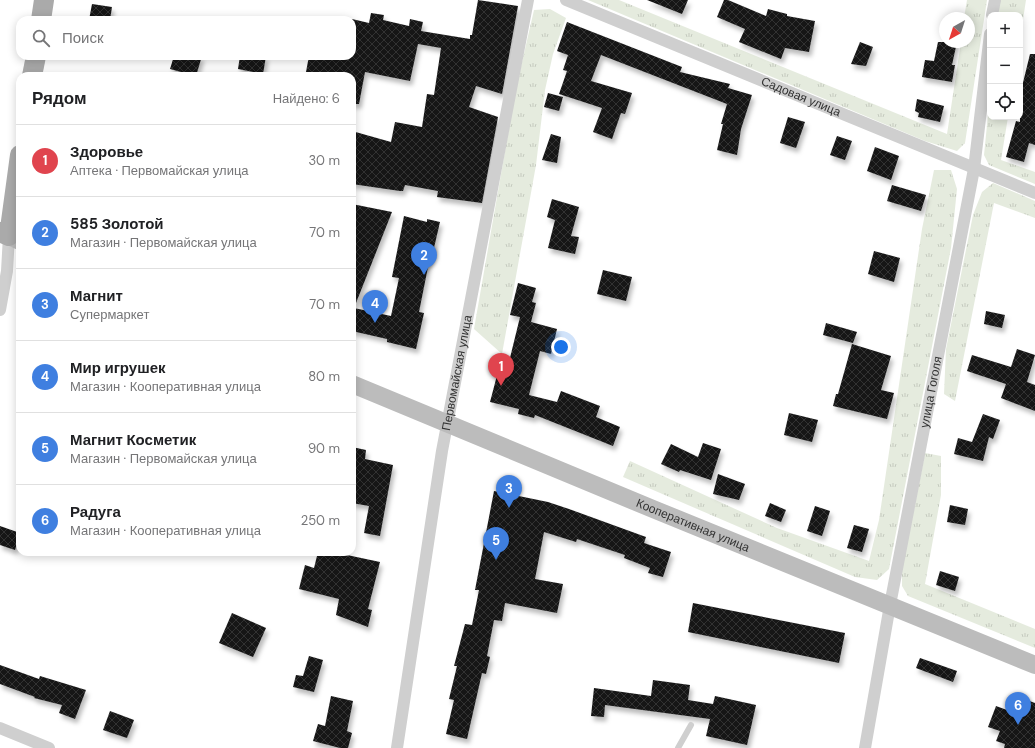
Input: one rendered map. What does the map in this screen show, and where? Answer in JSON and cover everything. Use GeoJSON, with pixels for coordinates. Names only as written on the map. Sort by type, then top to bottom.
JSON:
{"type":"FeatureCollection","features":[{"type":"Feature","properties":{"kind":"main road"},"geometry":{"type":"LineString","coordinates":[[42,16],[44,0]]}},
{"type":"Feature","properties":{"kind":"main road"},"geometry":{"type":"LineString","coordinates":[[33,72],[35,60]]}},
{"type":"Feature","properties":{"kind":"main road"},"geometry":{"type":"LineString","coordinates":[[10,236],[16,187]]}},
{"type":"Feature","properties":{"kind":"street","name":"Первомайская улица"},"geometry":{"type":"LineString","coordinates":[[397,748],[442,451],[528,0]]}},
{"type":"Feature","properties":{"kind":"street","name":"Садовая улица"},"geometry":{"type":"LineString","coordinates":[[566,0],[1035,193]]}},
{"type":"Feature","properties":{"kind":"street"},"geometry":{"type":"LineString","coordinates":[[993,12],[995,0]]}},
{"type":"Feature","properties":{"kind":"street","name":"улица Гоголя"},"geometry":{"type":"LineString","coordinates":[[865,748],[890,605],[974,169],[988,48]]}},
{"type":"Feature","properties":{"kind":"street"},"geometry":{"type":"LineString","coordinates":[[0,310],[8,271],[10,236]]}},
{"type":"Feature","properties":{"kind":"street","name":"Кооперативная улица"},"geometry":{"type":"LineString","coordinates":[[356,386],[1035,665]]}},
{"type":"Feature","properties":{"kind":"street"},"geometry":{"type":"LineString","coordinates":[[0,728],[49,748]]}},
{"type":"Feature","properties":{"kind":"lane"},"geometry":{"type":"LineString","coordinates":[[678,748],[691,725]]}},
{"type":"Feature","properties":{"kind":"green space"},"geometry":{"type":"Polygon","coordinates":[[[588,0],[619,0],[947,134],[960,48],[975,48],[975,12],[965,12],[967,0],[987,0],[965,143],[957,151],[925,141],[588,0]]]}},
{"type":"Feature","properties":{"kind":"green space"},"geometry":{"type":"Polygon","coordinates":[[[1000,0],[1026,0],[1023,20],[1023,12],[998,12],[1000,0]]]}},
{"type":"Feature","properties":{"kind":"green space"},"geometry":{"type":"Polygon","coordinates":[[[550,9],[566,18],[553,54],[545,90],[536,165],[502,354],[474,329],[516,88],[534,10],[550,9]]]}},
{"type":"Feature","properties":{"kind":"green space"},"geometry":{"type":"Polygon","coordinates":[[[988,120],[1008,120],[1001,160],[1035,172],[1035,184],[989,165],[984,155],[988,120]]]}},
{"type":"Feature","properties":{"kind":"green space"},"geometry":{"type":"Polygon","coordinates":[[[934,170],[951,170],[957,189],[951,248],[889,569],[877,580],[855,577],[623,477],[630,461],[777,528],[869,561],[879,520],[922,229],[934,170]]]}},
{"type":"Feature","properties":{"kind":"green space"},"geometry":{"type":"Polygon","coordinates":[[[993,183],[1035,201],[1035,218],[994,203],[955,401],[944,394],[946,349],[973,215],[982,192],[993,183]]]}},
{"type":"Feature","properties":{"kind":"green space"},"geometry":{"type":"Polygon","coordinates":[[[925,453],[941,456],[941,495],[925,584],[1035,629],[1035,648],[908,596],[902,586],[902,570],[925,453]]]}},
{"type":"Feature","properties":{"kind":"building"},"geometry":{"type":"Polygon","coordinates":[[[478,0],[518,6],[502,94],[476,86],[469,107],[498,117],[482,203],[437,197],[438,191],[405,185],[403,191],[400,191],[356,185],[356,132],[391,142],[395,122],[422,127],[427,94],[434,95],[441,48],[418,44],[410,81],[365,72],[359,104],[356,104],[356,72],[306,72],[308,60],[356,60],[356,20],[369,23],[371,13],[384,15],[383,20],[409,26],[410,19],[423,22],[421,31],[470,39],[470,35],[472,35],[478,0]]]}},
{"type":"Feature","properties":{"kind":"building"},"geometry":{"type":"Polygon","coordinates":[[[647,0],[688,0],[682,14],[647,0]]]}},
{"type":"Feature","properties":{"kind":"building"},"geometry":{"type":"Polygon","coordinates":[[[724,0],[728,0],[766,16],[768,9],[787,14],[787,16],[815,21],[809,52],[785,48],[781,59],[739,42],[745,29],[717,17],[724,0]]]}},
{"type":"Feature","properties":{"kind":"building"},"geometry":{"type":"Polygon","coordinates":[[[92,4],[112,7],[111,16],[90,16],[92,4]]]}},
{"type":"Feature","properties":{"kind":"building"},"geometry":{"type":"Polygon","coordinates":[[[567,22],[682,67],[680,72],[730,84],[728,88],[752,95],[741,129],[737,155],[717,150],[723,124],[721,124],[727,104],[601,55],[591,81],[632,93],[625,114],[621,113],[612,139],[593,132],[602,108],[559,94],[567,71],[563,70],[568,55],[557,51],[567,22]]]}},
{"type":"Feature","properties":{"kind":"building"},"geometry":{"type":"Polygon","coordinates":[[[860,42],[873,47],[866,66],[851,64],[860,42]]]}},
{"type":"Feature","properties":{"kind":"building"},"geometry":{"type":"Polygon","coordinates":[[[938,42],[939,48],[956,48],[952,65],[955,65],[952,82],[922,77],[925,60],[934,61],[938,42]]]}},
{"type":"Feature","properties":{"kind":"building"},"geometry":{"type":"Polygon","coordinates":[[[1030,54],[1035,54],[1035,145],[1029,143],[1024,162],[1006,157],[1016,121],[1020,122],[1020,120],[1023,120],[1023,83],[1030,54]]]}},
{"type":"Feature","properties":{"kind":"building"},"geometry":{"type":"Polygon","coordinates":[[[173,60],[201,60],[197,72],[181,72],[170,69],[173,60]]]}},
{"type":"Feature","properties":{"kind":"building"},"geometry":{"type":"Polygon","coordinates":[[[239,60],[265,60],[263,72],[253,72],[238,69],[239,60]]]}},
{"type":"Feature","properties":{"kind":"building"},"geometry":{"type":"Polygon","coordinates":[[[548,93],[563,97],[559,111],[544,107],[548,93]]]}},
{"type":"Feature","properties":{"kind":"building"},"geometry":{"type":"Polygon","coordinates":[[[917,99],[944,106],[940,122],[918,117],[919,113],[915,111],[917,99]]]}},
{"type":"Feature","properties":{"kind":"building"},"geometry":{"type":"Polygon","coordinates":[[[788,117],[805,122],[796,148],[780,143],[788,117]]]}},
{"type":"Feature","properties":{"kind":"building"},"geometry":{"type":"Polygon","coordinates":[[[551,134],[561,137],[557,163],[542,160],[551,134]]]}},
{"type":"Feature","properties":{"kind":"building"},"geometry":{"type":"Polygon","coordinates":[[[837,136],[852,141],[845,160],[830,155],[837,136]]]}},
{"type":"Feature","properties":{"kind":"building"},"geometry":{"type":"Polygon","coordinates":[[[875,147],[899,156],[891,180],[867,171],[875,147]]]}},
{"type":"Feature","properties":{"kind":"building"},"geometry":{"type":"Polygon","coordinates":[[[892,185],[926,195],[921,211],[887,201],[892,185]]]}},
{"type":"Feature","properties":{"kind":"building"},"geometry":{"type":"Polygon","coordinates":[[[552,199],[579,207],[571,236],[579,237],[575,254],[548,248],[555,220],[547,217],[552,199]]]}},
{"type":"Feature","properties":{"kind":"building"},"geometry":{"type":"Polygon","coordinates":[[[356,205],[392,212],[356,303],[356,205]]]}},
{"type":"Feature","properties":{"kind":"building"},"geometry":{"type":"Polygon","coordinates":[[[404,216],[427,222],[427,219],[440,222],[433,252],[431,252],[419,312],[424,313],[416,349],[387,342],[387,339],[356,332],[356,308],[391,316],[399,278],[392,277],[404,216]]]}},
{"type":"Feature","properties":{"kind":"building"},"geometry":{"type":"Polygon","coordinates":[[[874,251],[900,258],[894,282],[868,274],[874,251]]]}},
{"type":"Feature","properties":{"kind":"building"},"geometry":{"type":"Polygon","coordinates":[[[603,270],[632,277],[626,301],[597,294],[603,270]]]}},
{"type":"Feature","properties":{"kind":"building"},"geometry":{"type":"Polygon","coordinates":[[[518,283],[536,288],[532,302],[536,303],[531,322],[557,329],[551,354],[540,351],[529,395],[557,402],[561,391],[600,406],[596,417],[620,427],[613,446],[535,415],[534,418],[518,414],[519,409],[490,402],[500,364],[508,366],[520,317],[510,315],[518,283]]]}},
{"type":"Feature","properties":{"kind":"building"},"geometry":{"type":"Polygon","coordinates":[[[986,311],[1005,315],[1002,328],[984,324],[986,311]]]}},
{"type":"Feature","properties":{"kind":"building"},"geometry":{"type":"Polygon","coordinates":[[[826,323],[857,332],[853,343],[823,335],[826,323]]]}},
{"type":"Feature","properties":{"kind":"building"},"geometry":{"type":"Polygon","coordinates":[[[852,344],[891,356],[881,390],[894,393],[887,419],[833,406],[836,394],[838,394],[852,344]]]}},
{"type":"Feature","properties":{"kind":"building"},"geometry":{"type":"Polygon","coordinates":[[[1017,349],[1035,355],[1027,382],[1035,385],[1035,411],[1001,398],[1006,384],[967,371],[972,355],[1011,367],[1017,349]]]}},
{"type":"Feature","properties":{"kind":"building"},"geometry":{"type":"Polygon","coordinates":[[[789,413],[818,420],[812,442],[784,435],[789,413]]]}},
{"type":"Feature","properties":{"kind":"building"},"geometry":{"type":"Polygon","coordinates":[[[983,414],[1000,420],[993,439],[989,437],[983,461],[954,454],[958,438],[972,442],[983,414]]]}},
{"type":"Feature","properties":{"kind":"building"},"geometry":{"type":"Polygon","coordinates":[[[703,443],[721,449],[711,480],[680,470],[679,472],[661,464],[671,444],[698,457],[703,443]]]}},
{"type":"Feature","properties":{"kind":"building"},"geometry":{"type":"Polygon","coordinates":[[[356,448],[366,450],[365,459],[393,465],[380,536],[364,533],[369,506],[356,504],[356,448]]]}},
{"type":"Feature","properties":{"kind":"building"},"geometry":{"type":"Polygon","coordinates":[[[718,474],[745,484],[739,500],[713,494],[718,474]]]}},
{"type":"Feature","properties":{"kind":"building"},"geometry":{"type":"Polygon","coordinates":[[[494,491],[548,502],[569,509],[646,537],[644,543],[671,552],[663,577],[648,573],[650,568],[624,558],[625,555],[577,539],[576,542],[544,532],[535,579],[563,584],[557,613],[505,603],[502,621],[494,620],[487,656],[490,657],[486,674],[482,673],[467,739],[446,734],[454,700],[449,699],[457,666],[454,666],[465,624],[472,625],[479,590],[475,590],[494,491]]]}},
{"type":"Feature","properties":{"kind":"building"},"geometry":{"type":"Polygon","coordinates":[[[770,503],[786,510],[781,522],[765,516],[770,503]]]}},
{"type":"Feature","properties":{"kind":"building"},"geometry":{"type":"Polygon","coordinates":[[[950,505],[968,509],[965,525],[947,522],[950,505]]]}},
{"type":"Feature","properties":{"kind":"building"},"geometry":{"type":"Polygon","coordinates":[[[815,506],[830,511],[822,536],[807,531],[815,506]]]}},
{"type":"Feature","properties":{"kind":"building"},"geometry":{"type":"Polygon","coordinates":[[[854,525],[869,529],[862,552],[847,548],[854,525]]]}},
{"type":"Feature","properties":{"kind":"building"},"geometry":{"type":"Polygon","coordinates":[[[0,526],[16,532],[15,550],[0,545],[0,526]]]}},
{"type":"Feature","properties":{"kind":"building"},"geometry":{"type":"Polygon","coordinates":[[[317,556],[352,556],[380,562],[368,609],[372,610],[368,627],[336,615],[339,599],[299,589],[305,565],[314,568],[317,556]]]}},
{"type":"Feature","properties":{"kind":"building"},"geometry":{"type":"Polygon","coordinates":[[[940,571],[959,577],[955,591],[936,585],[940,571]]]}},
{"type":"Feature","properties":{"kind":"building"},"geometry":{"type":"Polygon","coordinates":[[[693,603],[845,633],[839,663],[688,632],[693,603]]]}},
{"type":"Feature","properties":{"kind":"building"},"geometry":{"type":"Polygon","coordinates":[[[232,613],[266,628],[253,657],[219,643],[232,613]]]}},
{"type":"Feature","properties":{"kind":"building"},"geometry":{"type":"Polygon","coordinates":[[[309,656],[323,660],[314,692],[293,687],[296,675],[303,676],[309,656]]]}},
{"type":"Feature","properties":{"kind":"building"},"geometry":{"type":"Polygon","coordinates":[[[920,658],[957,671],[953,682],[916,668],[920,658]]]}},
{"type":"Feature","properties":{"kind":"building"},"geometry":{"type":"Polygon","coordinates":[[[0,665],[39,679],[40,676],[86,690],[75,719],[59,713],[62,705],[34,698],[35,697],[0,684],[0,665]]]}},
{"type":"Feature","properties":{"kind":"building"},"geometry":{"type":"Polygon","coordinates":[[[653,680],[690,685],[688,700],[713,704],[715,696],[756,705],[747,745],[706,736],[710,719],[605,705],[604,717],[591,716],[594,688],[651,696],[653,680]]]}},
{"type":"Feature","properties":{"kind":"building"},"geometry":{"type":"Polygon","coordinates":[[[1013,695],[1035,703],[1035,748],[1004,748],[1005,744],[996,741],[1000,731],[988,727],[996,706],[1007,710],[1013,695]]]}},
{"type":"Feature","properties":{"kind":"building"},"geometry":{"type":"Polygon","coordinates":[[[331,696],[353,701],[347,731],[352,733],[348,748],[340,748],[313,741],[318,724],[325,726],[331,696]]]}},
{"type":"Feature","properties":{"kind":"building"},"geometry":{"type":"Polygon","coordinates":[[[110,711],[134,720],[127,738],[103,730],[110,711]]]}},
{"type":"Feature","properties":{"kind":"place","name":"585 Золотой"},"geometry":{"type":"Point","coordinates":[424,275]}},
{"type":"Feature","properties":{"kind":"place","name":"Мир игрушек"},"geometry":{"type":"Point","coordinates":[375,323]}},
{"type":"Feature","properties":{"kind":"place","name":"Здоровье"},"geometry":{"type":"Point","coordinates":[501,386]}},
{"type":"Feature","properties":{"kind":"place","name":"Магнит"},"geometry":{"type":"Point","coordinates":[509,508]}},
{"type":"Feature","properties":{"kind":"place","name":"Магнит Косметик"},"geometry":{"type":"Point","coordinates":[496,560]}},
{"type":"Feature","properties":{"kind":"place","name":"Радуга"},"geometry":{"type":"Point","coordinates":[1018,725]}}]}
